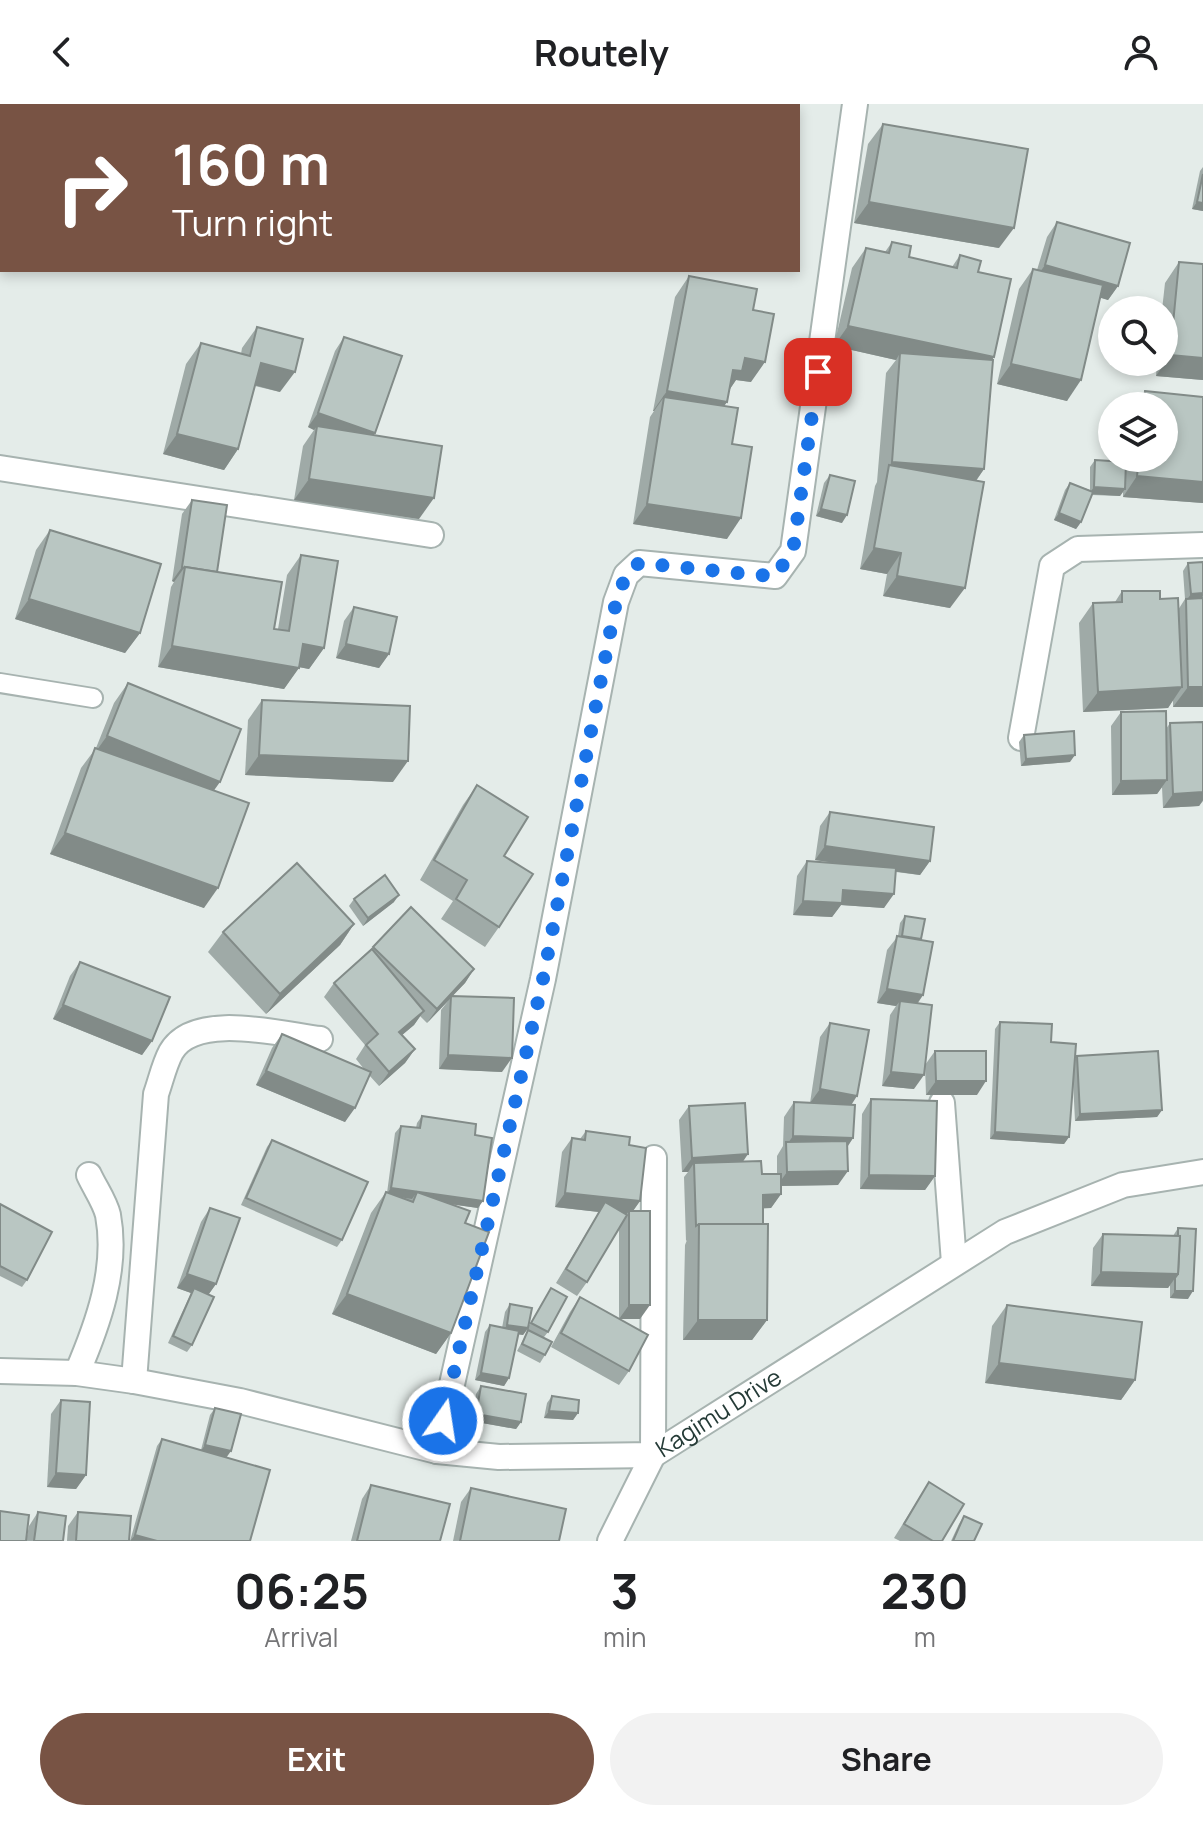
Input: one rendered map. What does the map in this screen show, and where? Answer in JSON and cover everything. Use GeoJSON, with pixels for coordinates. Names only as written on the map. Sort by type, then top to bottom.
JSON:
{"type":"FeatureCollection","features":[{"type":"Feature","properties":{"kind":"street"},"geometry":{"type":"LineString","coordinates":[[437,1451],[543,979],[616,602],[626,575],[639,563],[775,576],[793,551],[855,104]]}},
{"type":"Feature","properties":{"kind":"street"},"geometry":{"type":"LineString","coordinates":[[0,468],[431,535]]}},
{"type":"Feature","properties":{"kind":"street"},"geometry":{"type":"LineString","coordinates":[[1021,738],[1052,566],[1078,549],[1203,545]]}},
{"type":"Feature","properties":{"kind":"street"},"geometry":{"type":"LineString","coordinates":[[134,1381],[156,1094],[172,1050],[192,1032],[214,1027],[320,1039]]}},
{"type":"Feature","properties":{"kind":"street"},"geometry":{"type":"LineString","coordinates":[[942,1103],[954,1263]]}},
{"type":"Feature","properties":{"kind":"street"},"geometry":{"type":"LineString","coordinates":[[610,1541],[653,1455],[654,1158]]}},
{"type":"Feature","properties":{"kind":"street","name":"Kagimu Drive"},"geometry":{"type":"LineString","coordinates":[[0,1371],[77,1373],[134,1381],[240,1401],[437,1451],[499,1457],[653,1455],[1005,1232],[1123,1185],[1203,1172]]}},
{"type":"Feature","properties":{"kind":"street"},"geometry":{"type":"LineString","coordinates":[[77,1373],[97,1326],[107,1289],[108,1213],[89,1175]]}},
{"type":"Feature","properties":{"kind":"lane"},"geometry":{"type":"LineString","coordinates":[[0,683],[93,698]]}},
{"type":"Feature","properties":{"kind":"building"},"geometry":{"type":"Polygon","coordinates":[[[883,124],[1028,149],[1014,228],[869,202],[883,124]]]}},
{"type":"Feature","properties":{"kind":"building"},"geometry":{"type":"Polygon","coordinates":[[[1203,174],[1203,203],[1197,202],[1203,174]]]}},
{"type":"Feature","properties":{"kind":"building"},"geometry":{"type":"Polygon","coordinates":[[[1057,222],[1130,243],[1118,286],[1045,265],[1057,222]]]}},
{"type":"Feature","properties":{"kind":"building"},"geometry":{"type":"Polygon","coordinates":[[[892,242],[911,246],[909,257],[957,268],[960,255],[981,261],[978,272],[1011,279],[994,357],[848,326],[866,248],[889,253],[892,242]]]}},
{"type":"Feature","properties":{"kind":"building"},"geometry":{"type":"Polygon","coordinates":[[[1179,262],[1203,264],[1203,358],[1178,356],[1176,296],[1179,262]]]}},
{"type":"Feature","properties":{"kind":"building"},"geometry":{"type":"Polygon","coordinates":[[[1033,269],[1103,285],[1081,380],[1011,364],[1033,269]]]}},
{"type":"Feature","properties":{"kind":"building"},"geometry":{"type":"Polygon","coordinates":[[[689,276],[757,289],[753,310],[774,314],[765,362],[745,358],[742,371],[733,370],[727,402],[667,391],[689,276]]]}},
{"type":"Feature","properties":{"kind":"building"},"geometry":{"type":"Polygon","coordinates":[[[257,327],[303,339],[295,372],[261,363],[238,449],[177,434],[201,343],[250,356],[257,327]]]}},
{"type":"Feature","properties":{"kind":"building"},"geometry":{"type":"Polygon","coordinates":[[[344,337],[402,356],[375,433],[318,413],[344,337]]]}},
{"type":"Feature","properties":{"kind":"building"},"geometry":{"type":"Polygon","coordinates":[[[900,353],[993,360],[984,469],[892,462],[900,353]]]}},
{"type":"Feature","properties":{"kind":"building"},"geometry":{"type":"Polygon","coordinates":[[[1178,394],[1203,397],[1203,482],[1137,476],[1137,472],[1178,472],[1178,394]]]}},
{"type":"Feature","properties":{"kind":"building"},"geometry":{"type":"Polygon","coordinates":[[[664,397],[738,408],[732,444],[752,447],[741,518],[647,504],[664,397]]]}},
{"type":"Feature","properties":{"kind":"building"},"geometry":{"type":"Polygon","coordinates":[[[317,426],[442,446],[434,498],[309,479],[317,426]]]}},
{"type":"Feature","properties":{"kind":"building"},"geometry":{"type":"Polygon","coordinates":[[[1095,460],[1098,460],[1098,472],[1126,472],[1125,489],[1094,487],[1095,460]]]}},
{"type":"Feature","properties":{"kind":"building"},"geometry":{"type":"Polygon","coordinates":[[[889,465],[984,482],[965,588],[897,576],[901,553],[874,548],[889,465]]]}},
{"type":"Feature","properties":{"kind":"building"},"geometry":{"type":"Polygon","coordinates":[[[830,475],[855,481],[847,515],[821,509],[830,475]]]}},
{"type":"Feature","properties":{"kind":"building"},"geometry":{"type":"Polygon","coordinates":[[[1070,483],[1093,492],[1081,522],[1059,513],[1070,483]]]}},
{"type":"Feature","properties":{"kind":"building"},"geometry":{"type":"Polygon","coordinates":[[[192,500],[227,505],[217,572],[182,567],[192,500]]]}},
{"type":"Feature","properties":{"kind":"building"},"geometry":{"type":"Polygon","coordinates":[[[50,530],[161,564],[140,633],[29,599],[50,530]]]}},
{"type":"Feature","properties":{"kind":"building"},"geometry":{"type":"Polygon","coordinates":[[[301,555],[338,561],[324,648],[303,644],[299,668],[172,646],[185,567],[282,582],[274,629],[289,631],[301,555]]]}},
{"type":"Feature","properties":{"kind":"building"},"geometry":{"type":"Polygon","coordinates":[[[1203,562],[1203,593],[1191,594],[1188,563],[1203,562]]]}},
{"type":"Feature","properties":{"kind":"building"},"geometry":{"type":"Polygon","coordinates":[[[1122,591],[1160,591],[1160,599],[1178,598],[1182,687],[1098,692],[1093,603],[1122,602],[1122,591]]]}},
{"type":"Feature","properties":{"kind":"building"},"geometry":{"type":"Polygon","coordinates":[[[1203,598],[1203,687],[1188,687],[1186,599],[1203,598]]]}},
{"type":"Feature","properties":{"kind":"building"},"geometry":{"type":"Polygon","coordinates":[[[354,607],[397,617],[389,654],[346,644],[354,607]]]}},
{"type":"Feature","properties":{"kind":"building"},"geometry":{"type":"Polygon","coordinates":[[[128,683],[241,729],[220,782],[107,736],[128,683]]]}},
{"type":"Feature","properties":{"kind":"building"},"geometry":{"type":"Polygon","coordinates":[[[262,700],[410,706],[408,761],[259,755],[262,700]]]}},
{"type":"Feature","properties":{"kind":"building"},"geometry":{"type":"Polygon","coordinates":[[[1166,711],[1167,780],[1121,781],[1121,712],[1166,711]]]}},
{"type":"Feature","properties":{"kind":"building"},"geometry":{"type":"Polygon","coordinates":[[[1203,722],[1203,792],[1173,794],[1170,723],[1203,722]]]}},
{"type":"Feature","properties":{"kind":"building"},"geometry":{"type":"Polygon","coordinates":[[[1074,731],[1075,755],[1026,759],[1024,735],[1074,731]]]}},
{"type":"Feature","properties":{"kind":"building"},"geometry":{"type":"Polygon","coordinates":[[[95,748],[249,803],[218,888],[65,833],[95,748]]]}},
{"type":"Feature","properties":{"kind":"building"},"geometry":{"type":"Polygon","coordinates":[[[477,785],[528,817],[504,856],[533,874],[499,927],[456,899],[467,880],[434,860],[477,785]]]}},
{"type":"Feature","properties":{"kind":"building"},"geometry":{"type":"Polygon","coordinates":[[[830,812],[934,827],[930,861],[825,846],[830,812]]]}},
{"type":"Feature","properties":{"kind":"building"},"geometry":{"type":"Polygon","coordinates":[[[807,861],[896,868],[894,894],[843,890],[842,903],[803,901],[807,861]]]}},
{"type":"Feature","properties":{"kind":"building"},"geometry":{"type":"Polygon","coordinates":[[[297,863],[354,924],[280,994],[223,932],[297,863]]]}},
{"type":"Feature","properties":{"kind":"building"},"geometry":{"type":"Polygon","coordinates":[[[385,875],[399,895],[368,918],[354,899],[385,875]]]}},
{"type":"Feature","properties":{"kind":"building"},"geometry":{"type":"Polygon","coordinates":[[[411,907],[474,969],[437,1009],[373,947],[411,907]]]}},
{"type":"Feature","properties":{"kind":"building"},"geometry":{"type":"Polygon","coordinates":[[[905,916],[925,919],[921,939],[902,936],[905,916]]]}},
{"type":"Feature","properties":{"kind":"building"},"geometry":{"type":"Polygon","coordinates":[[[897,936],[933,942],[923,995],[887,989],[897,936]]]}},
{"type":"Feature","properties":{"kind":"building"},"geometry":{"type":"Polygon","coordinates":[[[372,949],[424,1011],[399,1032],[415,1049],[389,1072],[366,1045],[378,1034],[334,983],[372,949]]]}},
{"type":"Feature","properties":{"kind":"building"},"geometry":{"type":"Polygon","coordinates":[[[80,962],[170,997],[152,1041],[63,1005],[80,962]]]}},
{"type":"Feature","properties":{"kind":"building"},"geometry":{"type":"Polygon","coordinates":[[[451,996],[514,998],[512,1058],[448,1055],[451,996]]]}},
{"type":"Feature","properties":{"kind":"building"},"geometry":{"type":"Polygon","coordinates":[[[900,1001],[932,1005],[924,1075],[891,1072],[900,1001]]]}},
{"type":"Feature","properties":{"kind":"building"},"geometry":{"type":"Polygon","coordinates":[[[1000,1022],[1052,1024],[1051,1042],[1076,1044],[1069,1137],[995,1132],[1000,1022]]]}},
{"type":"Feature","properties":{"kind":"building"},"geometry":{"type":"Polygon","coordinates":[[[830,1023],[869,1030],[857,1096],[820,1089],[830,1023]]]}},
{"type":"Feature","properties":{"kind":"building"},"geometry":{"type":"Polygon","coordinates":[[[282,1034],[371,1072],[355,1108],[266,1071],[282,1034]]]}},
{"type":"Feature","properties":{"kind":"building"},"geometry":{"type":"Polygon","coordinates":[[[935,1051],[986,1051],[986,1081],[936,1081],[935,1051]]]}},
{"type":"Feature","properties":{"kind":"building"},"geometry":{"type":"Polygon","coordinates":[[[1158,1051],[1162,1110],[1080,1114],[1077,1056],[1158,1051]]]}},
{"type":"Feature","properties":{"kind":"building"},"geometry":{"type":"Polygon","coordinates":[[[871,1099],[937,1101],[935,1176],[869,1175],[871,1099]]]}},
{"type":"Feature","properties":{"kind":"building"},"geometry":{"type":"Polygon","coordinates":[[[794,1102],[855,1105],[853,1138],[793,1136],[794,1102]]]}},
{"type":"Feature","properties":{"kind":"building"},"geometry":{"type":"Polygon","coordinates":[[[745,1103],[748,1154],[692,1158],[689,1106],[745,1103]]]}},
{"type":"Feature","properties":{"kind":"building"},"geometry":{"type":"Polygon","coordinates":[[[422,1116],[476,1124],[475,1135],[492,1138],[483,1201],[391,1188],[401,1126],[420,1128],[422,1116]]]}},
{"type":"Feature","properties":{"kind":"building"},"geometry":{"type":"Polygon","coordinates":[[[586,1131],[630,1137],[629,1145],[646,1148],[640,1201],[565,1193],[572,1138],[585,1140],[586,1131]]]}},
{"type":"Feature","properties":{"kind":"building"},"geometry":{"type":"Polygon","coordinates":[[[272,1140],[368,1182],[342,1240],[246,1198],[272,1140]]]}},
{"type":"Feature","properties":{"kind":"building"},"geometry":{"type":"Polygon","coordinates":[[[847,1141],[848,1171],[787,1172],[786,1142],[847,1141]]]}},
{"type":"Feature","properties":{"kind":"building"},"geometry":{"type":"Polygon","coordinates":[[[761,1161],[762,1174],[781,1174],[781,1194],[763,1195],[763,1224],[696,1226],[694,1163],[761,1161]]]}},
{"type":"Feature","properties":{"kind":"building"},"geometry":{"type":"Polygon","coordinates":[[[386,1192],[413,1202],[417,1192],[470,1211],[465,1223],[489,1232],[451,1333],[347,1294],[386,1192]]]}},
{"type":"Feature","properties":{"kind":"building"},"geometry":{"type":"Polygon","coordinates":[[[605,1202],[627,1215],[587,1282],[566,1269],[605,1202]]]}},
{"type":"Feature","properties":{"kind":"building"},"geometry":{"type":"Polygon","coordinates":[[[0,1204],[52,1232],[27,1280],[0,1266],[0,1204]]]}},
{"type":"Feature","properties":{"kind":"building"},"geometry":{"type":"Polygon","coordinates":[[[210,1208],[240,1218],[216,1284],[187,1274],[210,1208]]]}},
{"type":"Feature","properties":{"kind":"building"},"geometry":{"type":"Polygon","coordinates":[[[629,1211],[650,1211],[650,1305],[629,1305],[629,1211]]]}},
{"type":"Feature","properties":{"kind":"building"},"geometry":{"type":"Polygon","coordinates":[[[699,1224],[768,1224],[767,1320],[698,1320],[699,1224]]]}},
{"type":"Feature","properties":{"kind":"building"},"geometry":{"type":"Polygon","coordinates":[[[1178,1228],[1196,1229],[1193,1291],[1175,1291],[1178,1228]]]}},
{"type":"Feature","properties":{"kind":"building"},"geometry":{"type":"Polygon","coordinates":[[[1103,1234],[1180,1236],[1178,1274],[1101,1272],[1103,1234]]]}},
{"type":"Feature","properties":{"kind":"building"},"geometry":{"type":"Polygon","coordinates":[[[194,1288],[214,1297],[192,1345],[173,1336],[194,1288]]]}},
{"type":"Feature","properties":{"kind":"building"},"geometry":{"type":"Polygon","coordinates":[[[551,1288],[567,1297],[548,1332],[531,1323],[551,1288]]]}},
{"type":"Feature","properties":{"kind":"building"},"geometry":{"type":"Polygon","coordinates":[[[580,1297],[648,1335],[629,1371],[561,1333],[580,1297]]]}},
{"type":"Feature","properties":{"kind":"building"},"geometry":{"type":"Polygon","coordinates":[[[510,1304],[532,1308],[528,1328],[507,1325],[510,1304]]]}},
{"type":"Feature","properties":{"kind":"building"},"geometry":{"type":"Polygon","coordinates":[[[1007,1305],[1142,1322],[1135,1380],[999,1363],[1007,1305]]]}},
{"type":"Feature","properties":{"kind":"building"},"geometry":{"type":"Polygon","coordinates":[[[490,1325],[519,1331],[509,1378],[481,1373],[490,1325]]]}},
{"type":"Feature","properties":{"kind":"building"},"geometry":{"type":"Polygon","coordinates":[[[528,1330],[552,1342],[545,1355],[522,1344],[528,1330]]]}},
{"type":"Feature","properties":{"kind":"building"},"geometry":{"type":"Polygon","coordinates":[[[481,1386],[526,1394],[521,1422],[476,1414],[481,1386]]]}},
{"type":"Feature","properties":{"kind":"building"},"geometry":{"type":"Polygon","coordinates":[[[552,1396],[579,1400],[578,1413],[549,1411],[552,1396]]]}},
{"type":"Feature","properties":{"kind":"building"},"geometry":{"type":"Polygon","coordinates":[[[61,1400],[90,1402],[86,1475],[56,1473],[61,1400]]]}},
{"type":"Feature","properties":{"kind":"building"},"geometry":{"type":"Polygon","coordinates":[[[215,1408],[241,1414],[231,1451],[205,1445],[215,1408]]]}},
{"type":"Feature","properties":{"kind":"building"},"geometry":{"type":"Polygon","coordinates":[[[162,1439],[270,1470],[250,1541],[157,1541],[135,1535],[162,1439]]]}},
{"type":"Feature","properties":{"kind":"building"},"geometry":{"type":"Polygon","coordinates":[[[929,1482],[964,1504],[942,1541],[933,1541],[904,1524],[929,1482]]]}},
{"type":"Feature","properties":{"kind":"building"},"geometry":{"type":"Polygon","coordinates":[[[371,1485],[450,1504],[440,1541],[357,1541],[371,1485]]]}},
{"type":"Feature","properties":{"kind":"building"},"geometry":{"type":"Polygon","coordinates":[[[471,1488],[566,1509],[559,1541],[460,1541],[471,1488]]]}},
{"type":"Feature","properties":{"kind":"building"},"geometry":{"type":"Polygon","coordinates":[[[0,1511],[29,1515],[26,1541],[0,1541],[0,1511]]]}},
{"type":"Feature","properties":{"kind":"building"},"geometry":{"type":"Polygon","coordinates":[[[38,1512],[66,1516],[63,1541],[34,1541],[38,1512]]]}},
{"type":"Feature","properties":{"kind":"building"},"geometry":{"type":"Polygon","coordinates":[[[78,1512],[131,1516],[129,1541],[76,1541],[78,1512]]]}},
{"type":"Feature","properties":{"kind":"building"},"geometry":{"type":"Polygon","coordinates":[[[964,1516],[982,1524],[974,1541],[953,1541],[964,1516]]]}},
{"type":"Feature","properties":{"kind":"route"},"geometry":{"type":"LineString","coordinates":[[443,1421],[543,979],[616,602],[626,575],[639,563],[775,576],[783,567],[793,551],[818,372]]}}]}
